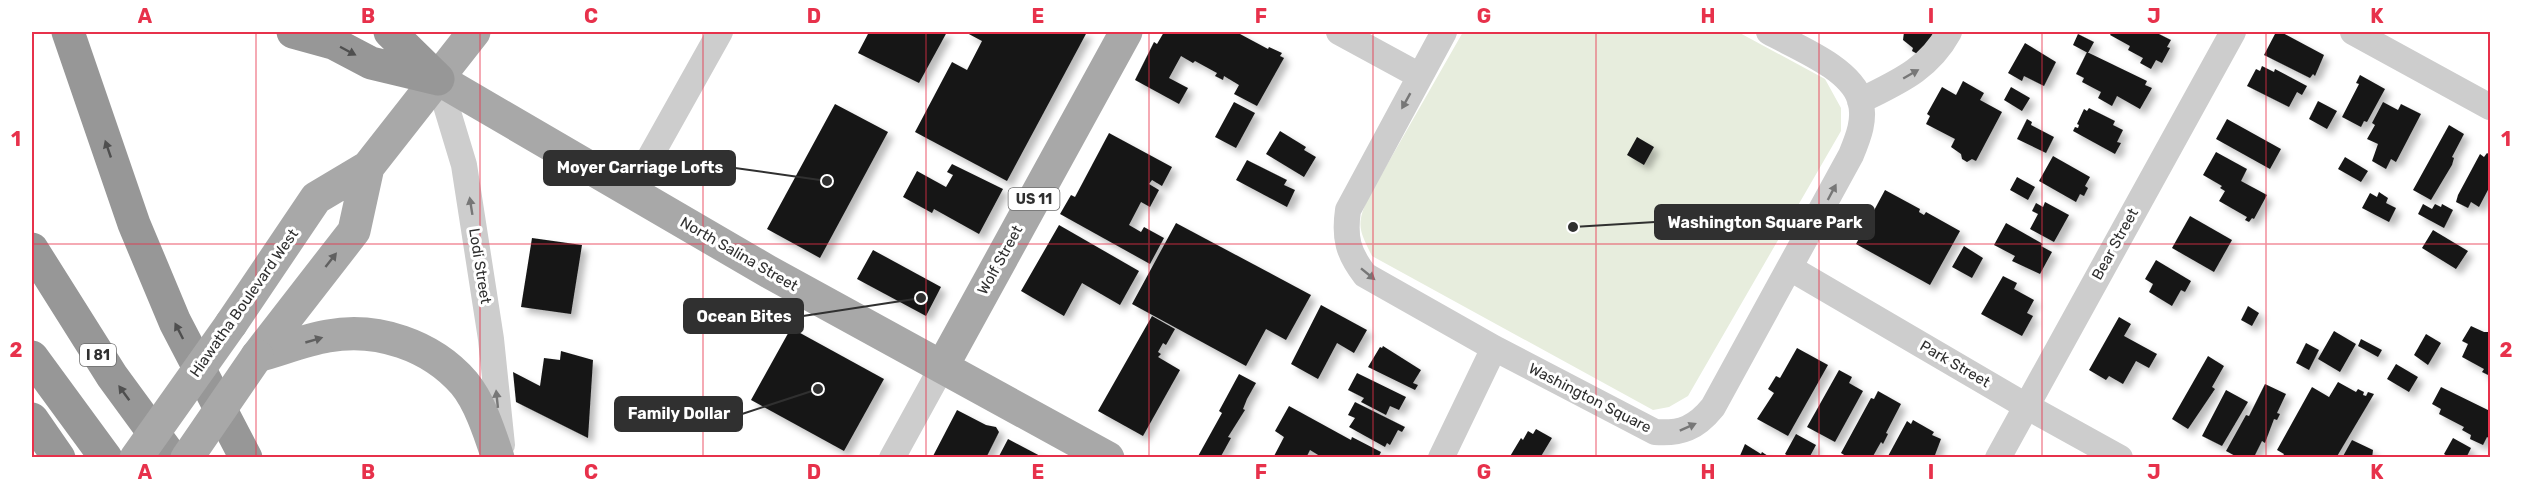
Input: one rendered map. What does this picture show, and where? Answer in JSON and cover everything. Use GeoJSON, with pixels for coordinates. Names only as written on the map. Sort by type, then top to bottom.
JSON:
{"type":"FeatureCollection","features":[{"type":"Feature","properties":{"kind":"highway"},"geometry":{"type":"LineString","coordinates":[[68,32],[134,224],[175,322],[246,458]]}},
{"type":"Feature","properties":{"kind":"highway"},"geometry":{"type":"LineString","coordinates":[[293,32],[333,43],[371,63],[438,79]]}},
{"type":"Feature","properties":{"kind":"highway"},"geometry":{"type":"LineString","coordinates":[[390,32],[438,79]]}},
{"type":"Feature","properties":{"kind":"highway","name":"I 81"},"geometry":{"type":"LineString","coordinates":[[32,249],[112,376],[171,458]]}},
{"type":"Feature","properties":{"kind":"highway"},"geometry":{"type":"LineString","coordinates":[[32,357],[105,458]]}},
{"type":"Feature","properties":{"kind":"highway"},"geometry":{"type":"LineString","coordinates":[[32,419],[59,458]]}},
{"type":"Feature","properties":{"kind":"main road","name":"Hiawatha Boulevard West"},"geometry":{"type":"LineString","coordinates":[[136,458],[231,324],[316,198],[368,167],[474,32]]}},
{"type":"Feature","properties":{"kind":"main road","name":"Wolf Street"},"geometry":{"type":"LineString","coordinates":[[942,367],[1126,32]]}},
{"type":"Feature","properties":{"kind":"main road","name":"North Salina Street"},"geometry":{"type":"LineString","coordinates":[[438,79],[769,272],[1108,458]]}},
{"type":"Feature","properties":{"kind":"main road","name":"Hiawatha Boulevard West"},"geometry":{"type":"LineString","coordinates":[[187,458],[257,356],[354,231],[368,167]]}},
{"type":"Feature","properties":{"kind":"main road"},"geometry":{"type":"LineString","coordinates":[[257,356],[328,336],[358,333],[398,339],[439,360],[465,384],[487,425],[498,458]]}},
{"type":"Feature","properties":{"kind":"street"},"geometry":{"type":"LineString","coordinates":[[631,191],[720,32]]}},
{"type":"Feature","properties":{"kind":"street"},"geometry":{"type":"LineString","coordinates":[[1339,32],[1420,76]]}},
{"type":"Feature","properties":{"kind":"street","name":"Washington Square"},"geometry":{"type":"LineString","coordinates":[[1444,32],[1348,210],[1346,225],[1351,257],[1365,275],[1494,348],[1655,432],[1675,433],[1702,422],[1713,407],[1851,155],[1861,131],[1860,101]]}},
{"type":"Feature","properties":{"kind":"street"},"geometry":{"type":"LineString","coordinates":[[1769,32],[1836,69],[1849,81],[1860,101],[1919,70],[1932,57],[1949,32]]}},
{"type":"Feature","properties":{"kind":"street","name":"Bear Street"},"geometry":{"type":"LineString","coordinates":[[1998,458],[2233,32]]}},
{"type":"Feature","properties":{"kind":"street"},"geometry":{"type":"LineString","coordinates":[[2353,32],[2490,107]]}},
{"type":"Feature","properties":{"kind":"street","name":"Lodi Street"},"geometry":{"type":"LineString","coordinates":[[438,79],[464,165],[491,339],[503,458]]}},
{"type":"Feature","properties":{"kind":"street","name":"Park Street"},"geometry":{"type":"LineString","coordinates":[[1790,268],[2026,406],[2120,458]]}},
{"type":"Feature","properties":{"kind":"street"},"geometry":{"type":"LineString","coordinates":[[1441,458],[1494,348]]}},
{"type":"Feature","properties":{"kind":"street","name":"Wolf Street"},"geometry":{"type":"LineString","coordinates":[[892,458],[942,367]]}},
{"type":"Feature","properties":{"kind":"green space"},"geometry":{"type":"Polygon","coordinates":[[[1463,32],[1738,32],[1825,79],[1841,108],[1841,131],[1688,396],[1669,407],[1653,410],[1372,256],[1364,240],[1361,227],[1364,207],[1463,32]]]}},
{"type":"Feature","properties":{"kind":"building"},"geometry":{"type":"Polygon","coordinates":[[[869,32],[947,32],[919,83],[858,53],[869,32]]]}},
{"type":"Feature","properties":{"kind":"building"},"geometry":{"type":"Polygon","coordinates":[[[965,32],[1087,32],[1007,181],[915,132],[952,62],[967,70],[982,41],[965,32]]]}},
{"type":"Feature","properties":{"kind":"building"},"geometry":{"type":"Polygon","coordinates":[[[1164,32],[1242,32],[1240,34],[1268,49],[1269,47],[1282,53],[1280,56],[1284,58],[1257,106],[1234,94],[1239,85],[1224,76],[1223,80],[1215,76],[1217,73],[1181,56],[1169,78],[1188,88],[1179,104],[1135,80],[1154,42],[1157,44],[1164,32]]]}},
{"type":"Feature","properties":{"kind":"building"},"geometry":{"type":"Polygon","coordinates":[[[1904,32],[1941,32],[1925,58],[1912,51],[1913,48],[1903,40],[1904,32]]]}},
{"type":"Feature","properties":{"kind":"building"},"geometry":{"type":"Polygon","coordinates":[[[2112,32],[2155,32],[2171,40],[2167,47],[2170,48],[2162,63],[2156,60],[2151,69],[2140,63],[2143,58],[2128,50],[2130,46],[2110,35],[2112,32]]]}},
{"type":"Feature","properties":{"kind":"building"},"geometry":{"type":"Polygon","coordinates":[[[2276,32],[2281,32],[2324,55],[2315,76],[2313,74],[2310,78],[2264,55],[2276,32]]]}},
{"type":"Feature","properties":{"kind":"building"},"geometry":{"type":"Polygon","coordinates":[[[2078,34],[2094,42],[2088,53],[2073,45],[2078,34]]]}},
{"type":"Feature","properties":{"kind":"building"},"geometry":{"type":"Polygon","coordinates":[[[2025,43],[2056,62],[2044,86],[2024,76],[2022,81],[2008,73],[2025,43]]]}},
{"type":"Feature","properties":{"kind":"building"},"geometry":{"type":"Polygon","coordinates":[[[2087,52],[2147,81],[2145,85],[2152,88],[2140,109],[2117,96],[2112,106],[2098,98],[2101,92],[2082,82],[2084,78],[2076,74],[2087,52]]]}},
{"type":"Feature","properties":{"kind":"building"},"geometry":{"type":"Polygon","coordinates":[[[2262,66],[2274,72],[2275,69],[2307,86],[2302,95],[2297,92],[2289,107],[2247,86],[2256,69],[2260,71],[2262,66]]]}},
{"type":"Feature","properties":{"kind":"building"},"geometry":{"type":"Polygon","coordinates":[[[2360,75],[2385,89],[2367,122],[2364,121],[2361,127],[2342,117],[2359,84],[2356,83],[2360,75]]]}},
{"type":"Feature","properties":{"kind":"building"},"geometry":{"type":"Polygon","coordinates":[[[1963,81],[1984,93],[1980,100],[2002,112],[1976,161],[1972,159],[1967,162],[1951,147],[1955,139],[1926,124],[1930,116],[1927,114],[1942,87],[1956,95],[1963,81]]]}},
{"type":"Feature","properties":{"kind":"building"},"geometry":{"type":"Polygon","coordinates":[[[2011,87],[2030,98],[2022,111],[2004,100],[2011,87]]]}},
{"type":"Feature","properties":{"kind":"building"},"geometry":{"type":"Polygon","coordinates":[[[2318,101],[2337,111],[2327,129],[2309,119],[2318,101]]]}},
{"type":"Feature","properties":{"kind":"building"},"geometry":{"type":"Polygon","coordinates":[[[1234,102],[1255,113],[1236,148],[1215,137],[1234,102]]]}},
{"type":"Feature","properties":{"kind":"building"},"geometry":{"type":"Polygon","coordinates":[[[2383,102],[2398,110],[2401,104],[2421,114],[2396,162],[2391,159],[2386,169],[2372,161],[2378,144],[2367,139],[2383,102]]]}},
{"type":"Feature","properties":{"kind":"building"},"geometry":{"type":"Polygon","coordinates":[[[835,104],[888,132],[820,258],[767,229],[835,104]]]}},
{"type":"Feature","properties":{"kind":"building"},"geometry":{"type":"Polygon","coordinates":[[[2089,108],[2115,121],[2113,125],[2123,130],[2117,142],[2121,143],[2115,154],[2073,131],[2075,127],[2078,128],[2077,124],[2084,109],[2087,111],[2089,108]]]}},
{"type":"Feature","properties":{"kind":"building"},"geometry":{"type":"Polygon","coordinates":[[[2027,119],[2032,122],[2031,125],[2054,137],[2046,153],[2017,139],[2027,119]]]}},
{"type":"Feature","properties":{"kind":"building"},"geometry":{"type":"Polygon","coordinates":[[[2227,119],[2281,149],[2270,169],[2216,139],[2227,119]]]}},
{"type":"Feature","properties":{"kind":"building"},"geometry":{"type":"Polygon","coordinates":[[[2449,125],[2464,134],[2452,157],[2454,158],[2452,165],[2431,200],[2413,190],[2449,125]]]}},
{"type":"Feature","properties":{"kind":"building"},"geometry":{"type":"Polygon","coordinates":[[[1280,131],[1306,147],[1304,150],[1316,157],[1304,177],[1266,154],[1280,131]]]}},
{"type":"Feature","properties":{"kind":"building"},"geometry":{"type":"Polygon","coordinates":[[[1109,133],[1172,167],[1162,186],[1152,180],[1149,184],[1159,190],[1150,207],[1141,202],[1129,225],[1141,232],[1144,227],[1164,238],[1150,264],[1060,214],[1071,195],[1075,197],[1109,133]]]}},
{"type":"Feature","properties":{"kind":"building"},"geometry":{"type":"Polygon","coordinates":[[[1637,137],[1654,147],[1644,165],[1627,155],[1637,137]]]}},
{"type":"Feature","properties":{"kind":"building"},"geometry":{"type":"Polygon","coordinates":[[[2216,152],[2247,169],[2241,181],[2267,195],[2254,219],[2252,218],[2249,222],[2245,220],[2247,217],[2219,201],[2225,191],[2220,188],[2222,186],[2203,175],[2216,152]]]}},
{"type":"Feature","properties":{"kind":"building"},"geometry":{"type":"Polygon","coordinates":[[[2487,153],[2490,155],[2490,186],[2479,207],[2471,202],[2468,208],[2456,202],[2458,195],[2480,154],[2484,157],[2487,153]]]}},
{"type":"Feature","properties":{"kind":"building"},"geometry":{"type":"Polygon","coordinates":[[[2053,156],[2090,177],[2085,186],[2088,188],[2084,196],[2080,194],[2076,202],[2039,181],[2053,156]]]}},
{"type":"Feature","properties":{"kind":"building"},"geometry":{"type":"Polygon","coordinates":[[[2345,157],[2368,171],[2361,182],[2338,169],[2345,157]]]}},
{"type":"Feature","properties":{"kind":"building"},"geometry":{"type":"Polygon","coordinates":[[[1247,160],[1287,180],[1284,185],[1295,190],[1287,207],[1236,180],[1247,160]]]}},
{"type":"Feature","properties":{"kind":"building"},"geometry":{"type":"Polygon","coordinates":[[[952,164],[1003,189],[979,234],[934,209],[932,213],[903,197],[917,171],[946,187],[953,175],[947,172],[952,164]]]}},
{"type":"Feature","properties":{"kind":"building"},"geometry":{"type":"Polygon","coordinates":[[[2017,177],[2035,187],[2028,200],[2010,190],[2017,177]]]}},
{"type":"Feature","properties":{"kind":"building"},"geometry":{"type":"Polygon","coordinates":[[[1885,190],[1920,209],[1919,212],[1924,215],[1926,212],[1960,231],[1930,285],[1856,244],[1885,190]]]}},
{"type":"Feature","properties":{"kind":"building"},"geometry":{"type":"Polygon","coordinates":[[[2379,192],[2388,198],[2386,203],[2396,208],[2389,222],[2362,208],[2370,193],[2377,197],[2379,192]]]}},
{"type":"Feature","properties":{"kind":"building"},"geometry":{"type":"Polygon","coordinates":[[[2045,202],[2069,215],[2054,242],[2030,229],[2038,214],[2032,211],[2036,203],[2043,207],[2045,202]]]}},
{"type":"Feature","properties":{"kind":"building"},"geometry":{"type":"Polygon","coordinates":[[[2423,204],[2432,209],[2435,204],[2441,207],[2442,204],[2453,210],[2444,228],[2418,214],[2423,204]]]}},
{"type":"Feature","properties":{"kind":"building"},"geometry":{"type":"Polygon","coordinates":[[[2190,216],[2232,240],[2214,272],[2172,248],[2190,216]]]}},
{"type":"Feature","properties":{"kind":"building"},"geometry":{"type":"Polygon","coordinates":[[[1176,223],[1311,295],[1286,340],[1266,329],[1246,366],[1132,304],[1176,223]]]}},
{"type":"Feature","properties":{"kind":"building"},"geometry":{"type":"Polygon","coordinates":[[[2006,223],[2043,244],[2041,246],[2052,252],[2040,274],[2012,261],[2015,256],[1994,245],[2006,223]]]}},
{"type":"Feature","properties":{"kind":"building"},"geometry":{"type":"Polygon","coordinates":[[[1059,225],[1139,271],[1120,305],[1082,283],[1064,316],[1021,291],[1059,225]]]}},
{"type":"Feature","properties":{"kind":"building"},"geometry":{"type":"Polygon","coordinates":[[[2433,230],[2468,251],[2456,269],[2422,248],[2433,230]]]}},
{"type":"Feature","properties":{"kind":"building"},"geometry":{"type":"Polygon","coordinates":[[[532,238],[582,245],[571,314],[521,307],[532,238]]]}},
{"type":"Feature","properties":{"kind":"building"},"geometry":{"type":"Polygon","coordinates":[[[1964,246],[1983,258],[1972,278],[1952,267],[1964,246]]]}},
{"type":"Feature","properties":{"kind":"building"},"geometry":{"type":"Polygon","coordinates":[[[873,250],[941,287],[926,316],[857,279],[873,250]]]}},
{"type":"Feature","properties":{"kind":"building"},"geometry":{"type":"Polygon","coordinates":[[[2156,260],[2191,281],[2185,292],[2181,290],[2172,306],[2149,292],[2153,284],[2145,279],[2156,260]]]}},
{"type":"Feature","properties":{"kind":"building"},"geometry":{"type":"Polygon","coordinates":[[[2003,276],[2017,283],[2014,289],[2034,300],[2027,313],[2033,316],[2022,336],[1981,314],[2003,276]]]}},
{"type":"Feature","properties":{"kind":"building"},"geometry":{"type":"Polygon","coordinates":[[[1321,305],[1367,330],[1354,353],[1337,343],[1318,379],[1291,364],[1321,305]]]}},
{"type":"Feature","properties":{"kind":"building"},"geometry":{"type":"Polygon","coordinates":[[[2248,306],[2259,313],[2252,326],[2241,320],[2248,306]]]}},
{"type":"Feature","properties":{"kind":"building"},"geometry":{"type":"Polygon","coordinates":[[[1152,316],[1175,329],[1166,345],[1163,343],[1158,352],[1161,354],[1158,357],[1180,370],[1143,436],[1098,411],[1152,316]]]}},
{"type":"Feature","properties":{"kind":"building"},"geometry":{"type":"Polygon","coordinates":[[[2119,317],[2131,324],[2124,336],[2157,354],[2149,368],[2136,361],[2123,384],[2109,376],[2106,380],[2089,370],[2119,317]]]}},
{"type":"Feature","properties":{"kind":"building"},"geometry":{"type":"Polygon","coordinates":[[[2471,326],[2484,332],[2490,332],[2490,376],[2482,372],[2484,369],[2462,357],[2468,344],[2462,341],[2471,326]]]}},
{"type":"Feature","properties":{"kind":"building"},"geometry":{"type":"Polygon","coordinates":[[[791,328],[884,379],[844,451],[751,400],[791,328]]]}},
{"type":"Feature","properties":{"kind":"building"},"geometry":{"type":"Polygon","coordinates":[[[2334,331],[2356,344],[2340,372],[2318,359],[2334,331]]]}},
{"type":"Feature","properties":{"kind":"building"},"geometry":{"type":"Polygon","coordinates":[[[2426,334],[2441,343],[2428,365],[2414,355],[2426,334]]]}},
{"type":"Feature","properties":{"kind":"building"},"geometry":{"type":"Polygon","coordinates":[[[2361,339],[2382,350],[2378,357],[2358,346],[2361,339]]]}},
{"type":"Feature","properties":{"kind":"building"},"geometry":{"type":"Polygon","coordinates":[[[2306,343],[2319,350],[2309,370],[2296,363],[2306,343]]]}},
{"type":"Feature","properties":{"kind":"building"},"geometry":{"type":"Polygon","coordinates":[[[1383,346],[1421,370],[1413,383],[1418,385],[1415,390],[1368,367],[1380,347],[1383,346]]]}},
{"type":"Feature","properties":{"kind":"building"},"geometry":{"type":"Polygon","coordinates":[[[1797,348],[1828,365],[1788,436],[1757,419],[1774,393],[1768,389],[1776,376],[1780,378],[1797,348]]]}},
{"type":"Feature","properties":{"kind":"building"},"geometry":{"type":"Polygon","coordinates":[[[561,351],[593,360],[588,438],[516,402],[513,372],[540,386],[544,358],[560,360],[561,351]]]}},
{"type":"Feature","properties":{"kind":"building"},"geometry":{"type":"Polygon","coordinates":[[[2208,356],[2224,366],[2212,387],[2215,389],[2188,429],[2172,419],[2208,356]]]}},
{"type":"Feature","properties":{"kind":"building"},"geometry":{"type":"Polygon","coordinates":[[[2396,364],[2418,377],[2409,392],[2387,379],[2396,364]]]}},
{"type":"Feature","properties":{"kind":"building"},"geometry":{"type":"Polygon","coordinates":[[[1839,370],[1852,377],[1849,383],[1863,391],[1835,442],[1807,427],[1839,370]]]}},
{"type":"Feature","properties":{"kind":"building"},"geometry":{"type":"Polygon","coordinates":[[[1357,373],[1406,397],[1399,410],[1390,406],[1386,415],[1361,402],[1364,398],[1348,390],[1357,373]]]}},
{"type":"Feature","properties":{"kind":"building"},"geometry":{"type":"Polygon","coordinates":[[[1239,374],[1256,383],[1247,399],[1243,409],[1245,410],[1228,437],[1231,438],[1220,458],[1197,458],[1222,413],[1219,411],[1239,374]]]}},
{"type":"Feature","properties":{"kind":"building"},"geometry":{"type":"Polygon","coordinates":[[[2338,382],[2356,392],[2358,389],[2364,392],[2363,395],[2366,396],[2368,392],[2374,394],[2336,458],[2282,458],[2284,454],[2277,450],[2312,387],[2329,397],[2338,382]]]}},
{"type":"Feature","properties":{"kind":"building"},"geometry":{"type":"Polygon","coordinates":[[[2265,384],[2286,394],[2277,413],[2280,414],[2277,420],[2274,419],[2265,443],[2262,441],[2254,457],[2239,458],[2226,451],[2246,415],[2249,416],[2265,384]]]}},
{"type":"Feature","properties":{"kind":"building"},"geometry":{"type":"Polygon","coordinates":[[[2441,387],[2490,411],[2490,439],[2487,437],[2483,445],[2470,439],[2471,435],[2462,430],[2464,427],[2439,414],[2441,409],[2432,404],[2441,387]]]}},
{"type":"Feature","properties":{"kind":"building"},"geometry":{"type":"Polygon","coordinates":[[[2226,390],[2248,402],[2222,446],[2202,436],[2226,390]]]}},
{"type":"Feature","properties":{"kind":"building"},"geometry":{"type":"Polygon","coordinates":[[[1878,391],[1901,404],[1883,444],[1881,442],[1872,458],[1849,458],[1841,453],[1871,398],[1874,399],[1878,391]]]}},
{"type":"Feature","properties":{"kind":"building"},"geometry":{"type":"Polygon","coordinates":[[[1355,402],[1405,427],[1402,432],[1398,430],[1390,445],[1387,443],[1385,447],[1349,427],[1355,418],[1348,415],[1355,402]]]}},
{"type":"Feature","properties":{"kind":"building"},"geometry":{"type":"Polygon","coordinates":[[[1289,406],[1351,440],[1352,437],[1381,452],[1378,458],[1323,458],[1310,450],[1306,458],[1273,458],[1284,437],[1275,431],[1289,406]]]}},
{"type":"Feature","properties":{"kind":"building"},"geometry":{"type":"Polygon","coordinates":[[[957,410],[986,425],[996,427],[999,432],[986,458],[932,458],[957,410]]]}},
{"type":"Feature","properties":{"kind":"building"},"geometry":{"type":"Polygon","coordinates":[[[1913,420],[1934,432],[1932,435],[1941,439],[1935,455],[1931,458],[1887,458],[1907,421],[1911,424],[1913,420]]]}},
{"type":"Feature","properties":{"kind":"building"},"geometry":{"type":"Polygon","coordinates":[[[1536,429],[1552,438],[1540,458],[1509,458],[1521,438],[1523,440],[1528,431],[1533,434],[1536,429]]]}},
{"type":"Feature","properties":{"kind":"building"},"geometry":{"type":"Polygon","coordinates":[[[1796,434],[1816,445],[1809,458],[1791,458],[1785,454],[1796,434]]]}},
{"type":"Feature","properties":{"kind":"building"},"geometry":{"type":"Polygon","coordinates":[[[2453,438],[2471,448],[2466,458],[2450,458],[2444,454],[2453,438]]]}},
{"type":"Feature","properties":{"kind":"building"},"geometry":{"type":"Polygon","coordinates":[[[1008,439],[1044,458],[998,458],[1008,439]]]}},
{"type":"Feature","properties":{"kind":"building"},"geometry":{"type":"Polygon","coordinates":[[[2352,440],[2373,450],[2372,458],[2342,458],[2352,440]]]}},
{"type":"Feature","properties":{"kind":"building"},"geometry":{"type":"Polygon","coordinates":[[[1745,444],[1761,454],[1762,452],[1771,458],[1739,458],[1745,444]]]}},
{"type":"Feature","properties":{"kind":"place","name":"Moyer Carriage Lofts"},"geometry":{"type":"Point","coordinates":[827,181]}},
{"type":"Feature","properties":{"kind":"place","name":"Washington Square Park"},"geometry":{"type":"Point","coordinates":[1573,227]}},
{"type":"Feature","properties":{"kind":"place","name":"Ocean Bites"},"geometry":{"type":"Point","coordinates":[921,298]}},
{"type":"Feature","properties":{"kind":"place","name":"Family Dollar"},"geometry":{"type":"Point","coordinates":[818,389]}}]}
